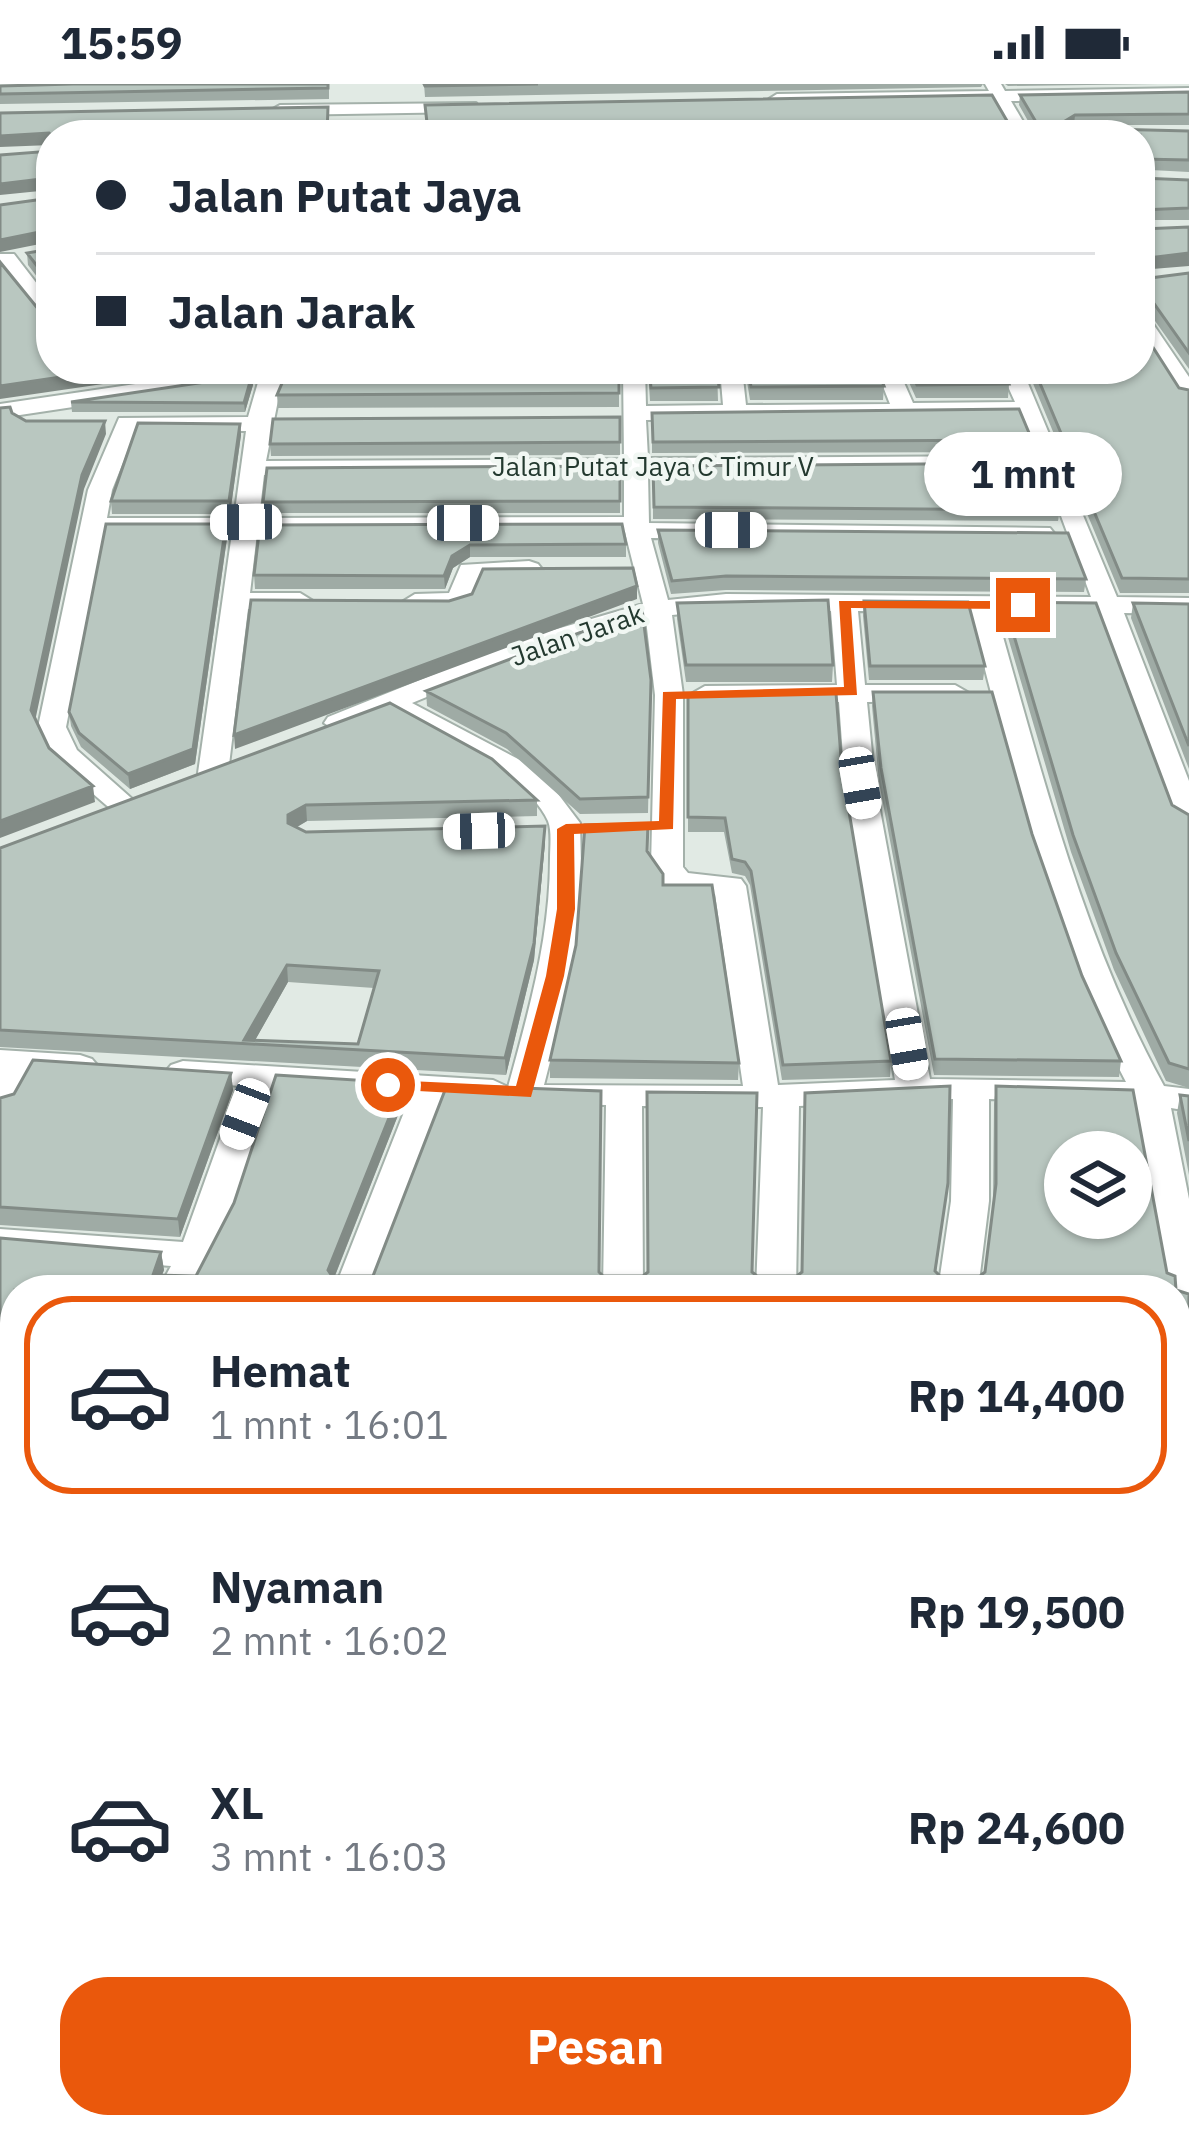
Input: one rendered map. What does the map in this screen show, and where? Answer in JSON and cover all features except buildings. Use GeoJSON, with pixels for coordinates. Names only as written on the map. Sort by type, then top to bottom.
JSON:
{"type":"FeatureCollection","features":[{"type":"Feature","properties":{"kind":"street"},"geometry":{"type":"LineString","coordinates":[[347,120],[350,84]]}},
{"type":"Feature","properties":{"kind":"street"},"geometry":{"type":"LineString","coordinates":[[415,84],[418,120]]}},
{"type":"Feature","properties":{"kind":"street"},"geometry":{"type":"LineString","coordinates":[[996,89],[1014,120]]}},
{"type":"Feature","properties":{"kind":"street"},"geometry":{"type":"LineString","coordinates":[[747,100],[996,89],[1189,93]]}},
{"type":"Feature","properties":{"kind":"street"},"geometry":{"type":"LineString","coordinates":[[259,110],[490,106]]}},
{"type":"Feature","properties":{"kind":"street"},"geometry":{"type":"LineString","coordinates":[[3,258],[33,255]]}},
{"type":"Feature","properties":{"kind":"street"},"geometry":{"type":"LineString","coordinates":[[3,258],[36,293]]}},
{"type":"Feature","properties":{"kind":"street"},"geometry":{"type":"LineString","coordinates":[[1155,342],[1189,394]]}},
{"type":"Feature","properties":{"kind":"street"},"geometry":{"type":"LineString","coordinates":[[0,411],[171,384]]}},
{"type":"Feature","properties":{"kind":"street"},"geometry":{"type":"LineString","coordinates":[[213,772],[253,468],[266,421],[261,384]]}},
{"type":"Feature","properties":{"kind":"street"},"geometry":{"type":"LineString","coordinates":[[632,384],[629,416],[637,527],[632,569],[655,606],[669,695],[671,877],[682,883],[730,886],[771,1096],[776,1275]]}},
{"type":"Feature","properties":{"kind":"street"},"geometry":{"type":"LineString","coordinates":[[732,384],[735,412]]}},
{"type":"Feature","properties":{"kind":"street"},"geometry":{"type":"LineString","coordinates":[[893,384],[904,410]]}},
{"type":"Feature","properties":{"kind":"street"},"geometry":{"type":"LineString","coordinates":[[1017,384],[1053,463],[1189,820]]}},
{"type":"Feature","properties":{"kind":"street"},"geometry":{"type":"LineString","coordinates":[[629,416],[1028,409]]}},
{"type":"Feature","properties":{"kind":"street"},"geometry":{"type":"LineString","coordinates":[[0,423],[266,421]]}},
{"type":"Feature","properties":{"kind":"street"},"geometry":{"type":"LineString","coordinates":[[107,423],[100,490],[52,727],[64,754],[125,805]]}},
{"type":"Feature","properties":{"kind":"street","name":"Jalan Putat Jaya C Timur V"},"geometry":{"type":"LineString","coordinates":[[253,468],[1053,463]]}},
{"type":"Feature","properties":{"kind":"street"},"geometry":{"type":"LineString","coordinates":[[92,526],[246,522],[1080,534]]}},
{"type":"Feature","properties":{"kind":"street"},"geometry":{"type":"LineString","coordinates":[[398,602],[458,601],[470,570],[549,569]]}},
{"type":"Feature","properties":{"kind":"street"},"geometry":{"type":"LineString","coordinates":[[238,601],[329,602]]}},
{"type":"Feature","properties":{"kind":"street"},"geometry":{"type":"LineString","coordinates":[[844,604],[860,783],[914,1088]]}},
{"type":"Feature","properties":{"kind":"street"},"geometry":{"type":"LineString","coordinates":[[981,604],[1042,825],[1110,1019],[1150,1094],[1185,1275]]}},
{"type":"Feature","properties":{"kind":"street","name":"Jalan Jarak"},"geometry":{"type":"LineString","coordinates":[[302,738],[602,621],[655,606],[1189,606]]}},
{"type":"Feature","properties":{"kind":"street"},"geometry":{"type":"LineString","coordinates":[[669,695],[1007,693]]}},
{"type":"Feature","properties":{"kind":"street"},"geometry":{"type":"LineString","coordinates":[[391,703],[526,777],[550,801],[565,829],[566,909],[555,976],[524,1093]]}},
{"type":"Feature","properties":{"kind":"street"},"geometry":{"type":"LineString","coordinates":[[627,827],[668,826]]}},
{"type":"Feature","properties":{"kind":"street"},"geometry":{"type":"LineString","coordinates":[[0,1101],[10,1062],[524,1093],[771,1096],[971,1088],[1150,1094],[1189,1100]]}},
{"type":"Feature","properties":{"kind":"street"},"geometry":{"type":"LineString","coordinates":[[0,1241],[186,1273],[213,1220],[260,1077]]}},
{"type":"Feature","properties":{"kind":"street"},"geometry":{"type":"LineString","coordinates":[[360,1275],[431,1088]]}},
{"type":"Feature","properties":{"kind":"street"},"geometry":{"type":"LineString","coordinates":[[960,1275],[970,1201],[971,1088]]}},
{"type":"Feature","properties":{"kind":"street"},"geometry":{"type":"LineString","coordinates":[[623,1275],[624,1094]]}},
{"type":"Feature","properties":{"kind":"route"},"geometry":{"type":"LineString","coordinates":[[388,1085],[524,1093],[555,976],[566,909],[566,829],[668,826],[669,695],[852,692],[844,604],[1023,605]]}}]}
